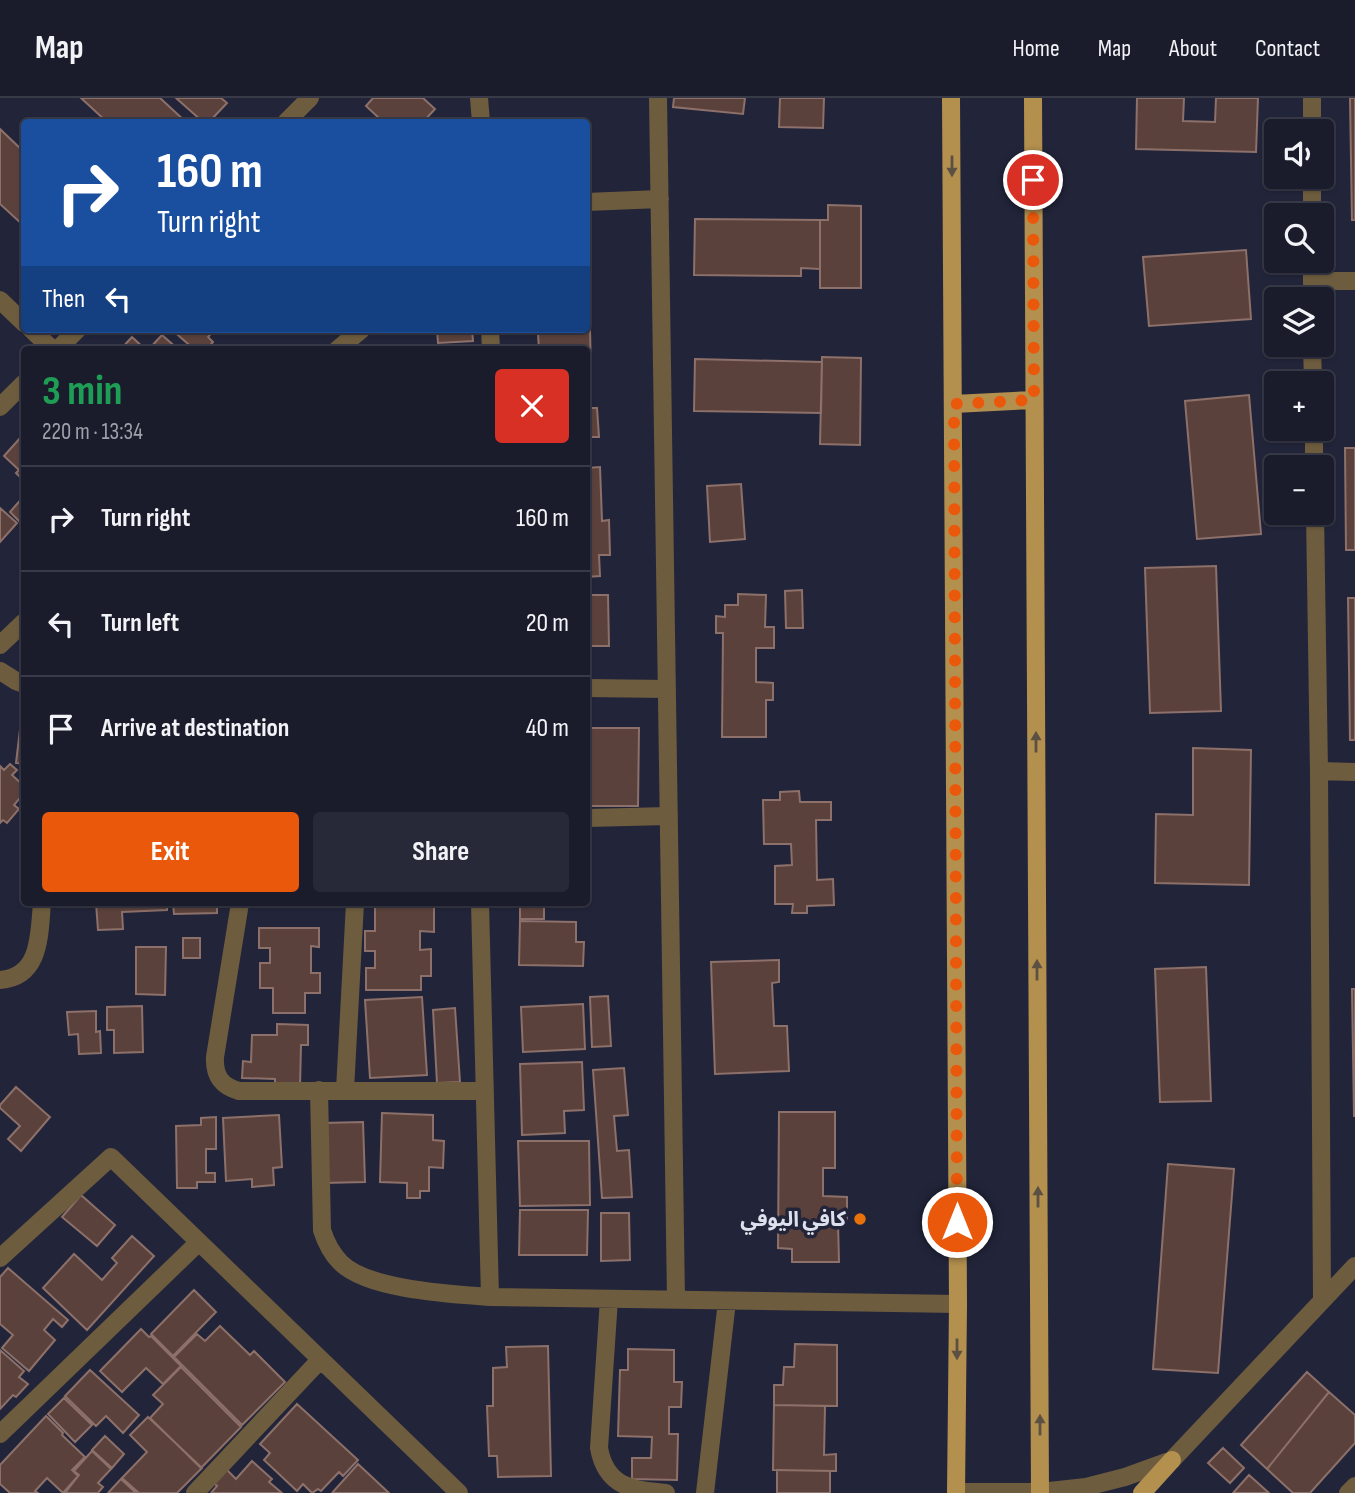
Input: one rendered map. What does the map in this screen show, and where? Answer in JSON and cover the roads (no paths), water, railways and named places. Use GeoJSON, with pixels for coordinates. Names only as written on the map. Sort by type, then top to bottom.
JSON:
{"type":"FeatureCollection","features":[{"type":"Feature","properties":{"kind":"main road"},"geometry":{"type":"LineString","coordinates":[[951,98],[957,1493]]}},
{"type":"Feature","properties":{"kind":"main road"},"geometry":{"type":"LineString","coordinates":[[1033,98],[1040,1492]]}},
{"type":"Feature","properties":{"kind":"main road"},"geometry":{"type":"LineString","coordinates":[[954,404],[1034,400]]}},
{"type":"Feature","properties":{"kind":"main road"},"geometry":{"type":"LineString","coordinates":[[1142,1493],[1172,1460]]}},
{"type":"Feature","properties":{"kind":"street"},"geometry":{"type":"LineString","coordinates":[[289,119],[310,98]]}},
{"type":"Feature","properties":{"kind":"street"},"geometry":{"type":"LineString","coordinates":[[479,98],[481,119]]}},
{"type":"Feature","properties":{"kind":"street"},"geometry":{"type":"LineString","coordinates":[[658,98],[676,1300]]}},
{"type":"Feature","properties":{"kind":"street"},"geometry":{"type":"LineString","coordinates":[[1312,98],[1312,119]]}},
{"type":"Feature","properties":{"kind":"street"},"geometry":{"type":"LineString","coordinates":[[590,202],[660,198]]}},
{"type":"Feature","properties":{"kind":"street"},"geometry":{"type":"LineString","coordinates":[[1326,287],[1355,281]]}},
{"type":"Feature","properties":{"kind":"street"},"geometry":{"type":"LineString","coordinates":[[0,300],[21,320]]}},
{"type":"Feature","properties":{"kind":"street"},"geometry":{"type":"LineString","coordinates":[[36,333],[50,346]]}},
{"type":"Feature","properties":{"kind":"street"},"geometry":{"type":"LineString","coordinates":[[59,346],[74,333]]}},
{"type":"Feature","properties":{"kind":"street"},"geometry":{"type":"LineString","coordinates":[[342,346],[357,333]]}},
{"type":"Feature","properties":{"kind":"street"},"geometry":{"type":"LineString","coordinates":[[0,407],[21,386]]}},
{"type":"Feature","properties":{"kind":"street"},"geometry":{"type":"LineString","coordinates":[[1315,525],[1322,1301]]}},
{"type":"Feature","properties":{"kind":"street"},"geometry":{"type":"LineString","coordinates":[[0,645],[21,625]]}},
{"type":"Feature","properties":{"kind":"street"},"geometry":{"type":"LineString","coordinates":[[0,671],[21,683]]}},
{"type":"Feature","properties":{"kind":"street"},"geometry":{"type":"LineString","coordinates":[[590,688],[667,689]]}},
{"type":"Feature","properties":{"kind":"street"},"geometry":{"type":"LineString","coordinates":[[1319,771],[1355,772]]}},
{"type":"Feature","properties":{"kind":"street"},"geometry":{"type":"LineString","coordinates":[[590,818],[669,816]]}},
{"type":"Feature","properties":{"kind":"street"},"geometry":{"type":"LineString","coordinates":[[0,980],[15,977],[33,961],[42,906]]}},
{"type":"Feature","properties":{"kind":"street"},"geometry":{"type":"LineString","coordinates":[[240,906],[215,1057],[216,1074],[221,1082],[239,1091],[484,1091]]}},
{"type":"Feature","properties":{"kind":"street"},"geometry":{"type":"LineString","coordinates":[[345,1090],[355,906]]}},
{"type":"Feature","properties":{"kind":"street"},"geometry":{"type":"LineString","coordinates":[[480,906],[490,1297]]}},
{"type":"Feature","properties":{"kind":"street"},"geometry":{"type":"LineString","coordinates":[[319,1090],[322,1230],[332,1253],[343,1265],[383,1283],[419,1290],[490,1297],[958,1304]]}},
{"type":"Feature","properties":{"kind":"street"},"geometry":{"type":"LineString","coordinates":[[0,1258],[111,1157],[453,1491]]}},
{"type":"Feature","properties":{"kind":"street"},"geometry":{"type":"LineString","coordinates":[[0,1434],[199,1242]]}},
{"type":"Feature","properties":{"kind":"street"},"geometry":{"type":"LineString","coordinates":[[957,1493],[1040,1492],[1086,1487],[1125,1477],[1172,1460],[1355,1266]]}},
{"type":"Feature","properties":{"kind":"street"},"geometry":{"type":"LineString","coordinates":[[609,1299],[598,1448],[606,1469],[625,1486],[666,1493]]}},
{"type":"Feature","properties":{"kind":"street"},"geometry":{"type":"LineString","coordinates":[[705,1493],[727,1301]]}},
{"type":"Feature","properties":{"kind":"street"},"geometry":{"type":"LineString","coordinates":[[195,1493],[320,1360]]}},
{"type":"Feature","properties":{"kind":"street"},"geometry":{"type":"LineString","coordinates":[[1348,1493],[1355,1486]]}},
{"type":"Feature","properties":{"kind":"place","name":"كافي اليوفي"},"geometry":{"type":"Point","coordinates":[860,1219]}}]}
